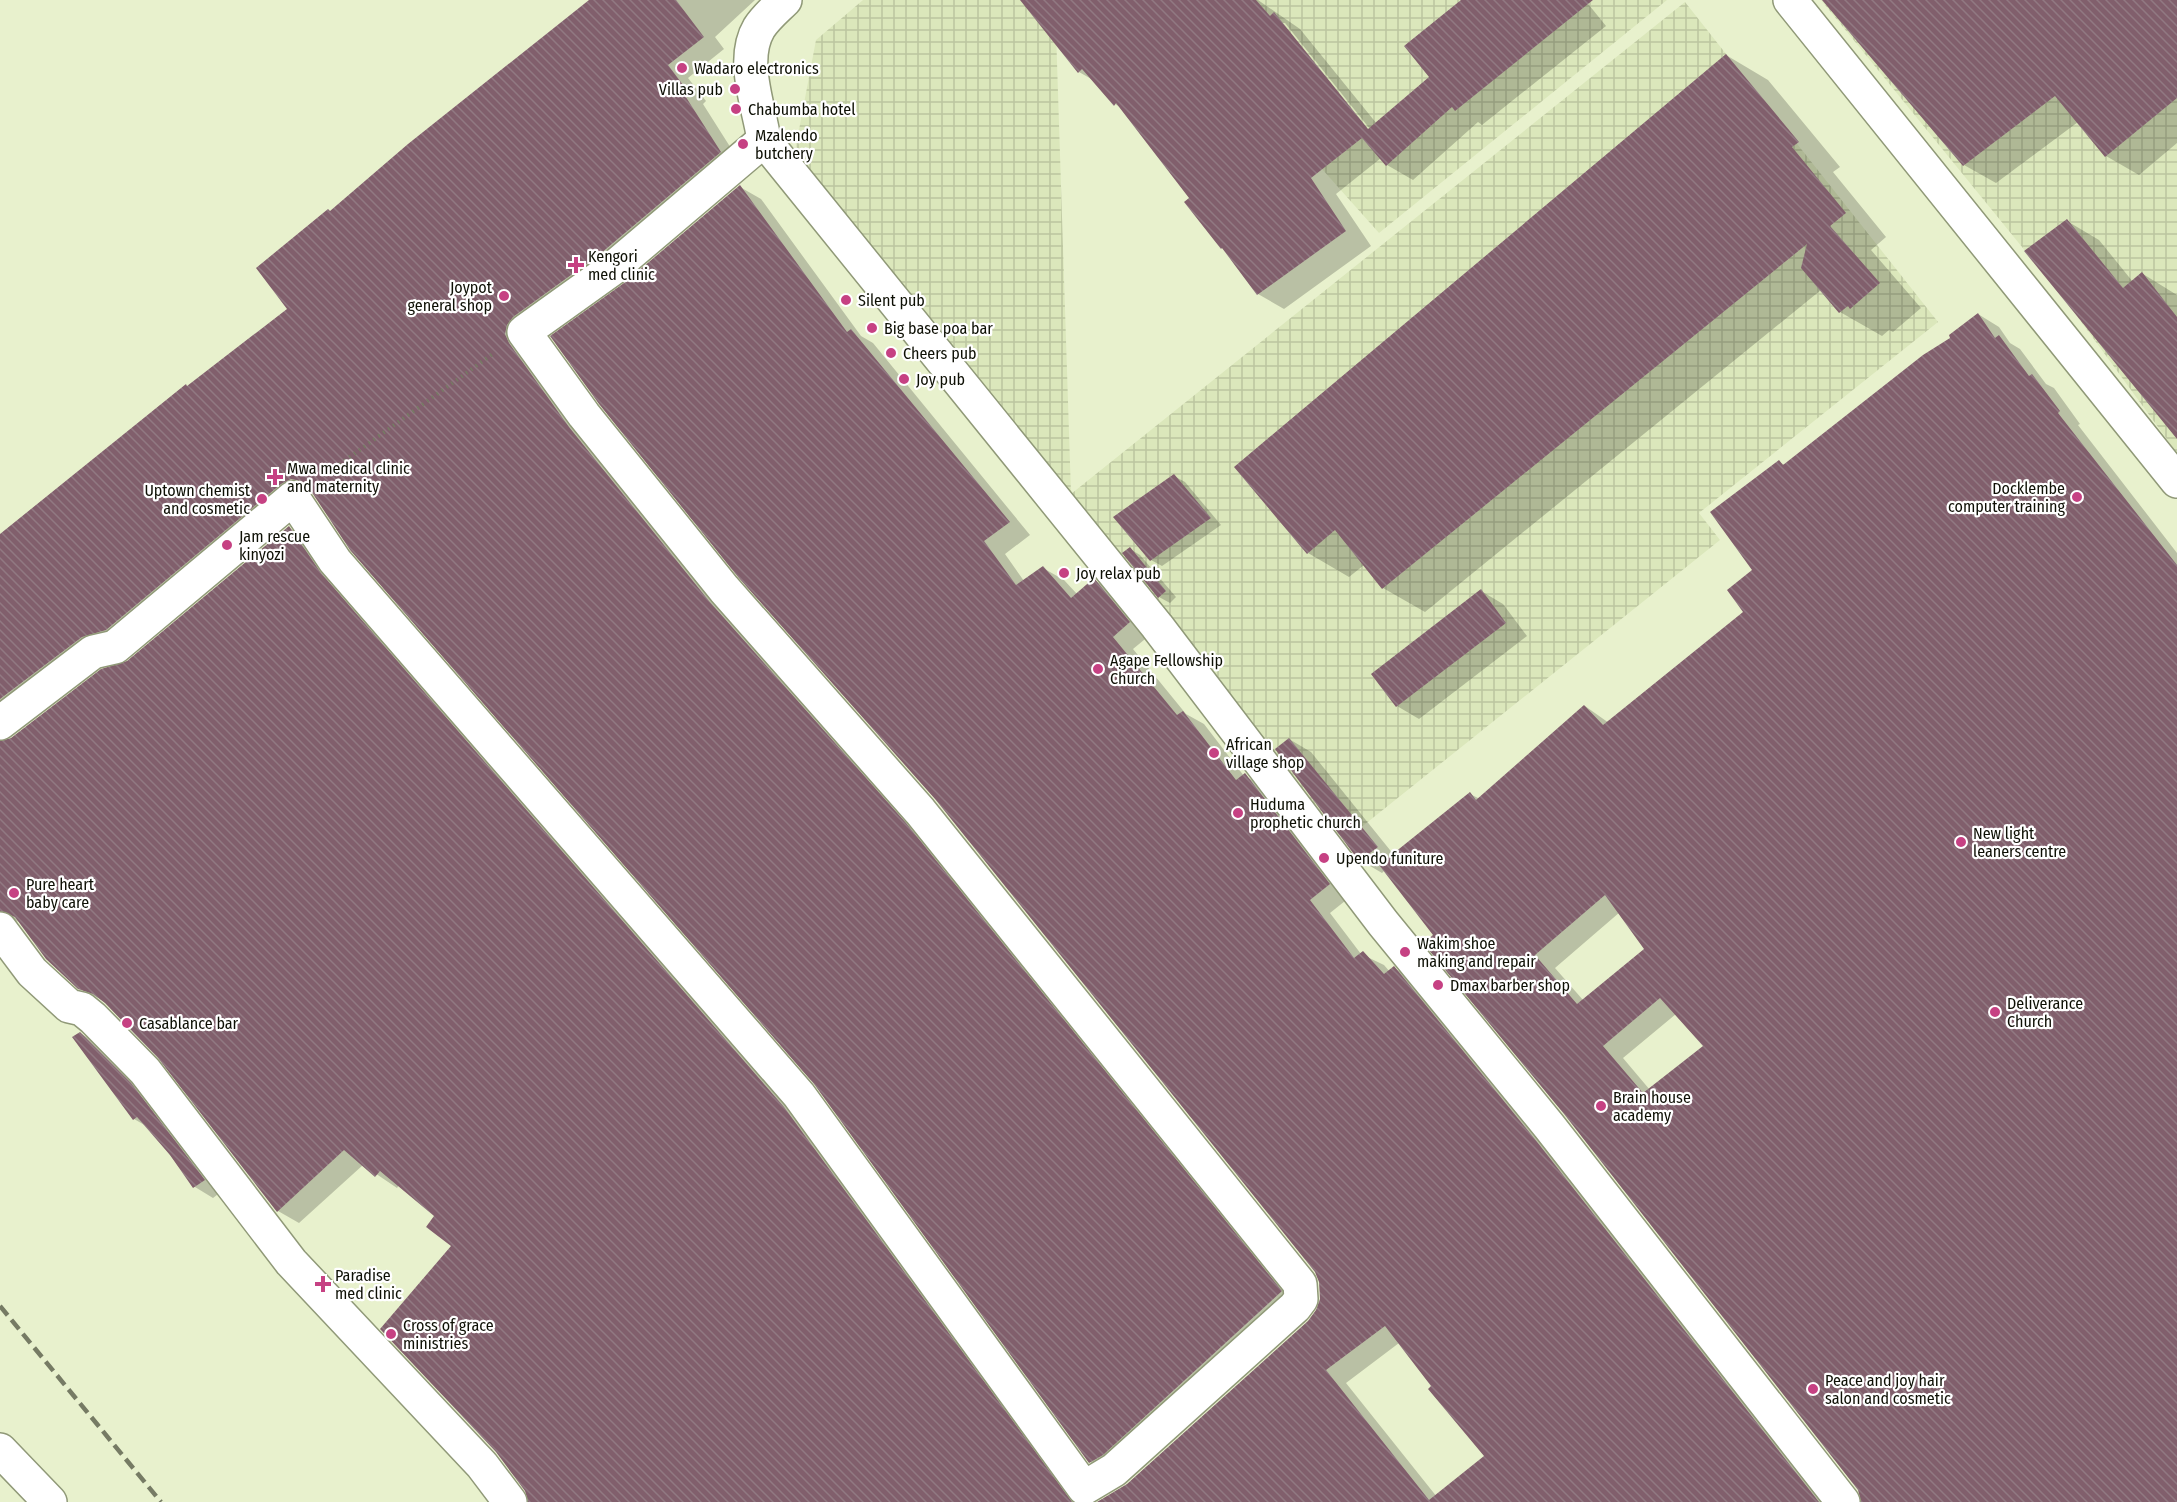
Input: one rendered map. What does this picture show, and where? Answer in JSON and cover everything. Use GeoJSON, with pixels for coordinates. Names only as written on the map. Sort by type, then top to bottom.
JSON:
{"type":"FeatureCollection","features":[{"type":"Feature","properties":{"kind":"street"},"geometry":{"type":"LineString","coordinates":[[785,0],[759,29],[754,43],[751,67],[764,140],[1157,626],[1383,923],[1549,1126],[1843,1502]]}},
{"type":"Feature","properties":{"kind":"street"},"geometry":{"type":"LineString","coordinates":[[1790,0],[2177,481]]}},
{"type":"Feature","properties":{"kind":"street"},"geometry":{"type":"LineString","coordinates":[[0,723],[93,652],[116,647],[293,498],[335,561],[800,1095],[1084,1488],[1114,1470],[1295,1307],[1301,1299],[1300,1284],[920,811],[724,589],[584,415],[524,332],[612,269],[764,140]]}},
{"type":"Feature","properties":{"kind":"street"},"geometry":{"type":"LineString","coordinates":[[0,928],[32,972],[69,1006],[82,1009],[93,1018],[145,1071],[291,1262],[482,1465],[510,1502]]}},
{"type":"Feature","properties":{"kind":"street"},"geometry":{"type":"LineString","coordinates":[[0,1450],[50,1502]]}},
{"type":"Feature","properties":{"kind":"path"},"geometry":{"type":"LineString","coordinates":[[293,498],[524,332]]}},
{"type":"Feature","properties":{"kind":"shaded area"},"geometry":{"type":"Polygon","coordinates":[[[863,0],[1055,0],[1071,494],[1685,2],[1938,322],[1699,513],[1720,540],[1344,841],[795,151],[816,40],[863,0]]]}},
{"type":"Feature","properties":{"kind":"shaded area"},"geometry":{"type":"Polygon","coordinates":[[[1185,0],[1667,0],[1379,233],[1322,169],[1185,0]]]}},
{"type":"Feature","properties":{"kind":"shaded area"},"geometry":{"type":"Polygon","coordinates":[[[1821,0],[2177,0],[2177,453],[2066,301],[1821,0]]]}},
{"type":"Feature","properties":{"kind":"building"},"geometry":{"type":"Polygon","coordinates":[[[589,0],[676,0],[704,37],[668,65],[686,89],[682,91],[721,152],[600,254],[513,317],[507,325],[505,334],[509,343],[569,427],[709,601],[906,823],[1282,1291],[1103,1455],[1089,1463],[814,1084],[350,550],[309,488],[301,481],[291,479],[281,484],[106,630],[82,637],[0,699],[0,534],[186,384],[187,386],[287,309],[256,268],[328,209],[330,211],[408,144],[589,0]]]}},
{"type":"Feature","properties":{"kind":"building"},"geometry":{"type":"Polygon","coordinates":[[[1020,0],[1256,0],[1270,16],[1274,12],[1368,129],[1429,77],[1404,46],[1461,0],[1593,0],[1455,111],[1452,107],[1386,166],[1362,138],[1311,178],[1346,231],[1257,295],[1184,202],[1189,198],[1116,103],[1114,106],[1082,69],[1078,73],[1020,0]]]}},
{"type":"Feature","properties":{"kind":"building"},"geometry":{"type":"Polygon","coordinates":[[[1822,0],[2177,0],[2177,98],[2105,157],[2055,96],[1963,166],[1822,0]]]}},
{"type":"Feature","properties":{"kind":"building"},"geometry":{"type":"Polygon","coordinates":[[[1726,54],[1799,142],[1792,147],[1846,213],[1830,226],[1880,283],[1850,309],[1848,306],[1839,313],[1801,268],[1807,244],[1382,589],[1335,530],[1307,554],[1234,467],[1726,54]]]}},
{"type":"Feature","properties":{"kind":"building"},"geometry":{"type":"Polygon","coordinates":[[[740,185],[847,332],[851,329],[1010,522],[984,541],[1016,585],[1043,566],[1071,598],[1094,578],[1130,622],[1113,637],[1177,715],[1183,711],[1236,780],[1245,773],[1330,884],[1310,900],[1354,958],[1363,951],[1384,974],[1394,966],[1534,1138],[1819,1502],[1097,1502],[1127,1484],[1308,1321],[1320,1299],[1319,1282],[1315,1272],[935,799],[738,577],[599,404],[550,336],[624,283],[740,185]],[[1385,1326],[1326,1370],[1429,1500],[1484,1456],[1428,1389],[1431,1386],[1385,1326]]]}},
{"type":"Feature","properties":{"kind":"building"},"geometry":{"type":"Polygon","coordinates":[[[2067,219],[2123,288],[2142,272],[2177,317],[2177,439],[2024,251],[2067,219]]]}},
{"type":"Feature","properties":{"kind":"building"},"geometry":{"type":"Polygon","coordinates":[[[1978,313],[1995,338],[1999,335],[2029,376],[2032,374],[2060,411],[2058,413],[2177,565],[2177,1502],[1861,1502],[1858,1490],[1564,1114],[1423,943],[1433,935],[1379,865],[1470,792],[1476,800],[1584,705],[1603,725],[1743,612],[1727,590],[1752,570],[1710,512],[1779,460],[1783,465],[1923,355],[1950,338],[1949,335],[1978,313]],[[1605,895],[1535,955],[1577,1004],[1644,949],[1605,895]],[[1660,998],[1603,1046],[1643,1093],[1703,1046],[1660,998]]]}},
{"type":"Feature","properties":{"kind":"building"},"geometry":{"type":"Polygon","coordinates":[[[1174,474],[1211,518],[1150,561],[1113,517],[1174,474]]]}},
{"type":"Feature","properties":{"kind":"building"},"geometry":{"type":"Polygon","coordinates":[[[289,526],[321,573],[784,1107],[1072,1502],[528,1502],[525,1491],[496,1452],[380,1329],[451,1246],[426,1227],[434,1216],[380,1171],[375,1177],[344,1150],[277,1212],[158,1058],[105,1003],[93,994],[78,989],[46,959],[15,917],[0,911],[0,741],[11,738],[101,669],[127,661],[289,526]]]}},
{"type":"Feature","properties":{"kind":"building"},"geometry":{"type":"Polygon","coordinates":[[[1130,547],[1166,591],[1158,598],[1122,553],[1130,547]]]}},
{"type":"Feature","properties":{"kind":"building"},"geometry":{"type":"Polygon","coordinates":[[[1481,589],[1506,623],[1396,707],[1371,674],[1481,589]]]}},
{"type":"Feature","properties":{"kind":"building"},"geometry":{"type":"Polygon","coordinates":[[[1289,738],[1378,847],[1359,861],[1275,749],[1289,738]]]}},
{"type":"Feature","properties":{"kind":"building"},"geometry":{"type":"Polygon","coordinates":[[[80,1032],[131,1083],[205,1180],[193,1188],[170,1155],[137,1117],[133,1120],[72,1037],[80,1032]]]}},
{"type":"Feature","properties":{"kind":"railway"},"geometry":{"type":"LineString","coordinates":[[0,1306],[161,1502]]}},
{"type":"Feature","properties":{"kind":"place","name":"Wadaro electronics"},"geometry":{"type":"Point","coordinates":[682,68]}},
{"type":"Feature","properties":{"kind":"place","name":"Villas pub"},"geometry":{"type":"Point","coordinates":[735,89]}},
{"type":"Feature","properties":{"kind":"place","name":"Chabumba hotel"},"geometry":{"type":"Point","coordinates":[736,109]}},
{"type":"Feature","properties":{"kind":"place","name":"Mzalendo butchery"},"geometry":{"type":"Point","coordinates":[743,144]}},
{"type":"Feature","properties":{"kind":"place","name":"Kengori med clinic"},"geometry":{"type":"Point","coordinates":[576,265]}},
{"type":"Feature","properties":{"kind":"place","name":"Joypot general shop"},"geometry":{"type":"Point","coordinates":[504,296]}},
{"type":"Feature","properties":{"kind":"place","name":"Silent pub"},"geometry":{"type":"Point","coordinates":[846,300]}},
{"type":"Feature","properties":{"kind":"place","name":"Big base poa bar"},"geometry":{"type":"Point","coordinates":[872,328]}},
{"type":"Feature","properties":{"kind":"place","name":"Cheers pub"},"geometry":{"type":"Point","coordinates":[891,353]}},
{"type":"Feature","properties":{"kind":"place","name":"Joy pub"},"geometry":{"type":"Point","coordinates":[904,379]}},
{"type":"Feature","properties":{"kind":"place","name":"Mwa medical clinic and maternity"},"geometry":{"type":"Point","coordinates":[275,477]}},
{"type":"Feature","properties":{"kind":"place","name":"Docklembe computer training"},"geometry":{"type":"Point","coordinates":[2077,497]}},
{"type":"Feature","properties":{"kind":"place","name":"Uptown chemist and cosmetic"},"geometry":{"type":"Point","coordinates":[262,499]}},
{"type":"Feature","properties":{"kind":"place","name":"Jam rescue kinyozi"},"geometry":{"type":"Point","coordinates":[227,545]}},
{"type":"Feature","properties":{"kind":"place","name":"Joy relax pub"},"geometry":{"type":"Point","coordinates":[1064,573]}},
{"type":"Feature","properties":{"kind":"place","name":"Agape Fellowship Church"},"geometry":{"type":"Point","coordinates":[1098,669]}},
{"type":"Feature","properties":{"kind":"place","name":"African village shop"},"geometry":{"type":"Point","coordinates":[1214,753]}},
{"type":"Feature","properties":{"kind":"place","name":"Huduma prophetic church"},"geometry":{"type":"Point","coordinates":[1238,813]}},
{"type":"Feature","properties":{"kind":"place","name":"New light leaners centre"},"geometry":{"type":"Point","coordinates":[1961,842]}},
{"type":"Feature","properties":{"kind":"place","name":"Upendo funiture"},"geometry":{"type":"Point","coordinates":[1324,858]}},
{"type":"Feature","properties":{"kind":"place","name":"Pure heart baby care"},"geometry":{"type":"Point","coordinates":[14,893]}},
{"type":"Feature","properties":{"kind":"place","name":"Wakim shoe making and repair"},"geometry":{"type":"Point","coordinates":[1405,952]}},
{"type":"Feature","properties":{"kind":"place","name":"Dmax barber shop"},"geometry":{"type":"Point","coordinates":[1438,985]}},
{"type":"Feature","properties":{"kind":"place","name":"Deliverance Church"},"geometry":{"type":"Point","coordinates":[1995,1012]}},
{"type":"Feature","properties":{"kind":"place","name":"Casablance bar"},"geometry":{"type":"Point","coordinates":[127,1023]}},
{"type":"Feature","properties":{"kind":"place","name":"Brain house academy"},"geometry":{"type":"Point","coordinates":[1601,1106]}},
{"type":"Feature","properties":{"kind":"place","name":"Paradise med clinic"},"geometry":{"type":"Point","coordinates":[323,1284]}},
{"type":"Feature","properties":{"kind":"place","name":"Cross of grace ministries"},"geometry":{"type":"Point","coordinates":[391,1334]}},
{"type":"Feature","properties":{"kind":"place","name":"Peace and joy hair salon and cosmetic"},"geometry":{"type":"Point","coordinates":[1813,1389]}}]}
